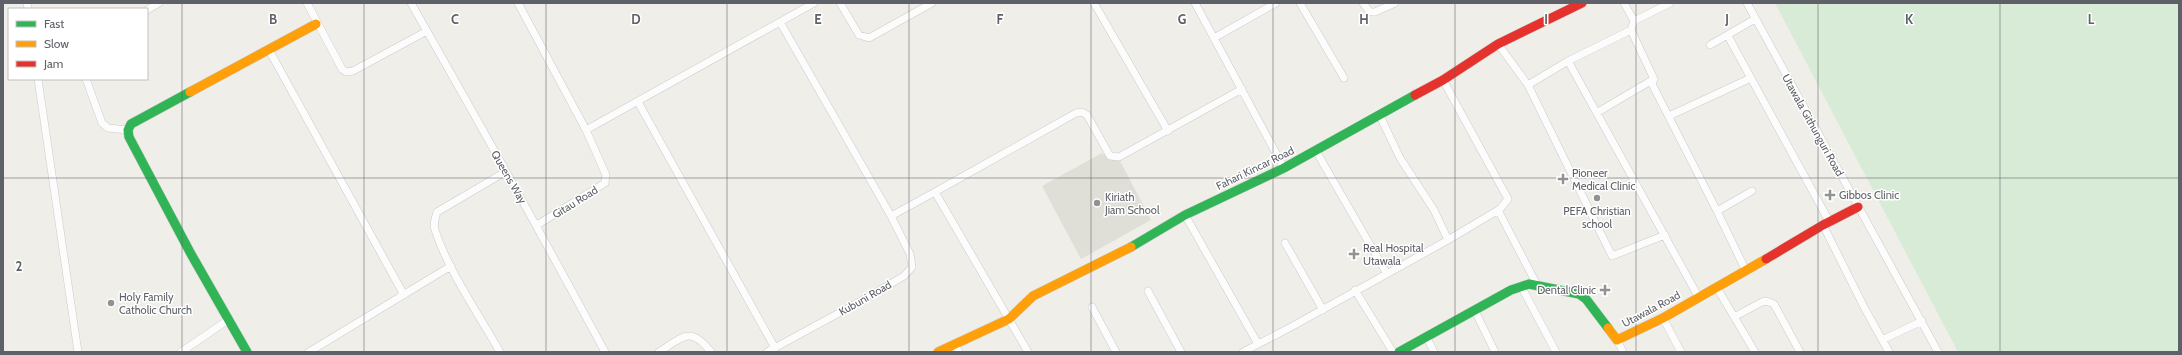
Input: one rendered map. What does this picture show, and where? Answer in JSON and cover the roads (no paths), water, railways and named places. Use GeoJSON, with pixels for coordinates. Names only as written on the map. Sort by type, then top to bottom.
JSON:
{"type":"FeatureCollection","features":[{"type":"Feature","properties":{"kind":"street"},"geometry":{"type":"LineString","coordinates":[[148,9],[159,3]]}},
{"type":"Feature","properties":{"kind":"street"},"geometry":{"type":"LineString","coordinates":[[307,3],[316,24],[342,69],[346,72],[353,71],[427,32]]}},
{"type":"Feature","properties":{"kind":"street","name":"Queens Way"},"geometry":{"type":"LineString","coordinates":[[411,3],[505,172],[537,225],[605,352]]}},
{"type":"Feature","properties":{"kind":"street"},"geometry":{"type":"LineString","coordinates":[[518,3],[586,130],[814,3]]}},
{"type":"Feature","properties":{"kind":"street"},"geometry":{"type":"LineString","coordinates":[[840,3],[859,35],[869,38],[932,3]]}},
{"type":"Feature","properties":{"kind":"street"},"geometry":{"type":"LineString","coordinates":[[1094,3],[1168,131]]}},
{"type":"Feature","properties":{"kind":"street"},"geometry":{"type":"LineString","coordinates":[[1195,3],[1284,168]]}},
{"type":"Feature","properties":{"kind":"street"},"geometry":{"type":"LineString","coordinates":[[1214,38],[1276,3]]}},
{"type":"Feature","properties":{"kind":"street"},"geometry":{"type":"LineString","coordinates":[[1300,3],[1344,78]]}},
{"type":"Feature","properties":{"kind":"street"},"geometry":{"type":"LineString","coordinates":[[1363,3],[1370,12],[1375,12],[1395,3]]}},
{"type":"Feature","properties":{"kind":"street","name":"Fahari Kincar Road"},"geometry":{"type":"LineString","coordinates":[[938,352],[957,348],[1009,319],[1033,296],[1145,240],[1185,215],[1284,168],[1316,151],[1444,80],[1498,44],[1582,3]]}},
{"type":"Feature","properties":{"kind":"street"},"geometry":{"type":"LineString","coordinates":[[1624,3],[1634,21]]}},
{"type":"Feature","properties":{"kind":"street"},"geometry":{"type":"LineString","coordinates":[[1670,3],[1634,21],[1631,30],[1654,79],[1652,84],[1746,271]]}},
{"type":"Feature","properties":{"kind":"street","name":"Utawala Githunguri Road"},"geometry":{"type":"LineString","coordinates":[[1747,3],[1938,352]]}},
{"type":"Feature","properties":{"kind":"street"},"geometry":{"type":"LineString","coordinates":[[1710,45],[1728,36],[1755,19]]}},
{"type":"Feature","properties":{"kind":"street"},"geometry":{"type":"LineString","coordinates":[[780,22],[891,216],[1076,113],[1082,112],[1086,115],[1110,156],[1119,157],[1242,89]]}},
{"type":"Feature","properties":{"kind":"street"},"geometry":{"type":"LineString","coordinates":[[247,352],[228,320],[129,137],[128,130],[131,124],[316,24]]}},
{"type":"Feature","properties":{"kind":"street"},"geometry":{"type":"LineString","coordinates":[[1528,85],[1568,61],[1631,30]]}},
{"type":"Feature","properties":{"kind":"street"},"geometry":{"type":"LineString","coordinates":[[1728,36],[1827,224],[1865,309],[1889,352]]}},
{"type":"Feature","properties":{"kind":"street"},"geometry":{"type":"LineString","coordinates":[[1498,44],[1528,85],[1612,256],[1665,235]]}},
{"type":"Feature","properties":{"kind":"street"},"geometry":{"type":"LineString","coordinates":[[269,50],[404,295]]}},
{"type":"Feature","properties":{"kind":"street"},"geometry":{"type":"LineString","coordinates":[[1568,61],[1598,112],[1699,298]]}},
{"type":"Feature","properties":{"kind":"street"},"geometry":{"type":"LineString","coordinates":[[1668,116],[1750,78]]}},
{"type":"Feature","properties":{"kind":"street"},"geometry":{"type":"LineString","coordinates":[[1598,112],[1654,79]]}},
{"type":"Feature","properties":{"kind":"street"},"geometry":{"type":"LineString","coordinates":[[38,80],[78,352]]}},
{"type":"Feature","properties":{"kind":"street"},"geometry":{"type":"LineString","coordinates":[[86,80],[102,123],[108,128],[128,130]]}},
{"type":"Feature","properties":{"kind":"street"},"geometry":{"type":"LineString","coordinates":[[1242,352],[1323,310],[1355,290],[1448,240],[1498,210],[1508,199],[1444,80]]}},
{"type":"Feature","properties":{"kind":"street"},"geometry":{"type":"LineString","coordinates":[[638,102],[775,348]]}},
{"type":"Feature","properties":{"kind":"street"},"geometry":{"type":"LineString","coordinates":[[1380,116],[1400,158],[1434,210],[1448,240]]}},
{"type":"Feature","properties":{"kind":"street","name":"Gitau Road"},"geometry":{"type":"LineString","coordinates":[[537,225],[605,183],[606,175],[586,130]]}},
{"type":"Feature","properties":{"kind":"street"},"geometry":{"type":"LineString","coordinates":[[1316,151],[1387,274]]}},
{"type":"Feature","properties":{"kind":"street"},"geometry":{"type":"LineString","coordinates":[[500,352],[451,266],[435,229],[434,220],[437,212],[505,172]]}},
{"type":"Feature","properties":{"kind":"street"},"geometry":{"type":"LineString","coordinates":[[1717,211],[1752,191]]}},
{"type":"Feature","properties":{"kind":"street"},"geometry":{"type":"LineString","coordinates":[[935,192],[1028,352]]}},
{"type":"Feature","properties":{"kind":"street","name":"Utawala Road"},"geometry":{"type":"LineString","coordinates":[[1399,352],[1426,336],[1521,286],[1537,285],[1579,294],[1586,299],[1617,340],[1658,319],[1663,318],[1858,207]]}},
{"type":"Feature","properties":{"kind":"street"},"geometry":{"type":"LineString","coordinates":[[1498,210],[1537,285]]}},
{"type":"Feature","properties":{"kind":"street"},"geometry":{"type":"LineString","coordinates":[[1185,215],[1258,344]]}},
{"type":"Feature","properties":{"kind":"street","name":"Kubuni Road"},"geometry":{"type":"LineString","coordinates":[[767,352],[904,276],[912,267],[910,254],[891,216]]}},
{"type":"Feature","properties":{"kind":"street"},"geometry":{"type":"LineString","coordinates":[[1285,243],[1323,310]]}},
{"type":"Feature","properties":{"kind":"street"},"geometry":{"type":"LineString","coordinates":[[309,352],[451,266]]}},
{"type":"Feature","properties":{"kind":"street"},"geometry":{"type":"LineString","coordinates":[[1521,286],[1556,352]]}},
{"type":"Feature","properties":{"kind":"street"},"geometry":{"type":"LineString","coordinates":[[1717,288],[1755,352]]}},
{"type":"Feature","properties":{"kind":"street"},"geometry":{"type":"LineString","coordinates":[[1355,290],[1393,352]]}},
{"type":"Feature","properties":{"kind":"street"},"geometry":{"type":"LineString","coordinates":[[1148,291],[1181,352]]}},
{"type":"Feature","properties":{"kind":"street"},"geometry":{"type":"LineString","coordinates":[[1734,317],[1762,302],[1766,301],[1774,304],[1800,352]]}},
{"type":"Feature","properties":{"kind":"street"},"geometry":{"type":"LineString","coordinates":[[1092,308],[1116,352]]}},
{"type":"Feature","properties":{"kind":"street"},"geometry":{"type":"LineString","coordinates":[[1475,311],[1495,352]]}},
{"type":"Feature","properties":{"kind":"street"},"geometry":{"type":"LineString","coordinates":[[1663,318],[1681,352]]}},
{"type":"Feature","properties":{"kind":"street"},"geometry":{"type":"LineString","coordinates":[[181,352],[228,320]]}},
{"type":"Feature","properties":{"kind":"street"},"geometry":{"type":"LineString","coordinates":[[1882,340],[1922,321]]}},
{"type":"Feature","properties":{"kind":"street"},"geometry":{"type":"LineString","coordinates":[[659,352],[685,336],[692,335],[701,339],[711,352]]}},
{"type":"Feature","properties":{"kind":"street"},"geometry":{"type":"LineString","coordinates":[[1426,336],[1434,352]]}},
{"type":"Feature","properties":{"kind":"street"},"geometry":{"type":"LineString","coordinates":[[1617,340],[1623,352]]}},
{"type":"Feature","properties":{"kind":"place","name":"Pioneer Medical Clinic"},"geometry":{"type":"Point","coordinates":[1563,179]}},
{"type":"Feature","properties":{"kind":"place","name":"Gibbos Clinic"},"geometry":{"type":"Point","coordinates":[1830,195]}},
{"type":"Feature","properties":{"kind":"place","name":"PEFA Christian school"},"geometry":{"type":"Point","coordinates":[1597,198]}},
{"type":"Feature","properties":{"kind":"place","name":"Kiriath Jiam School"},"geometry":{"type":"Point","coordinates":[1097,203]}},
{"type":"Feature","properties":{"kind":"place","name":"Real Hospital Utawala"},"geometry":{"type":"Point","coordinates":[1354,254]}},
{"type":"Feature","properties":{"kind":"place","name":"Dental Clinic"},"geometry":{"type":"Point","coordinates":[1605,290]}},
{"type":"Feature","properties":{"kind":"place","name":"Holy Family Catholic Church"},"geometry":{"type":"Point","coordinates":[111,303]}}]}
